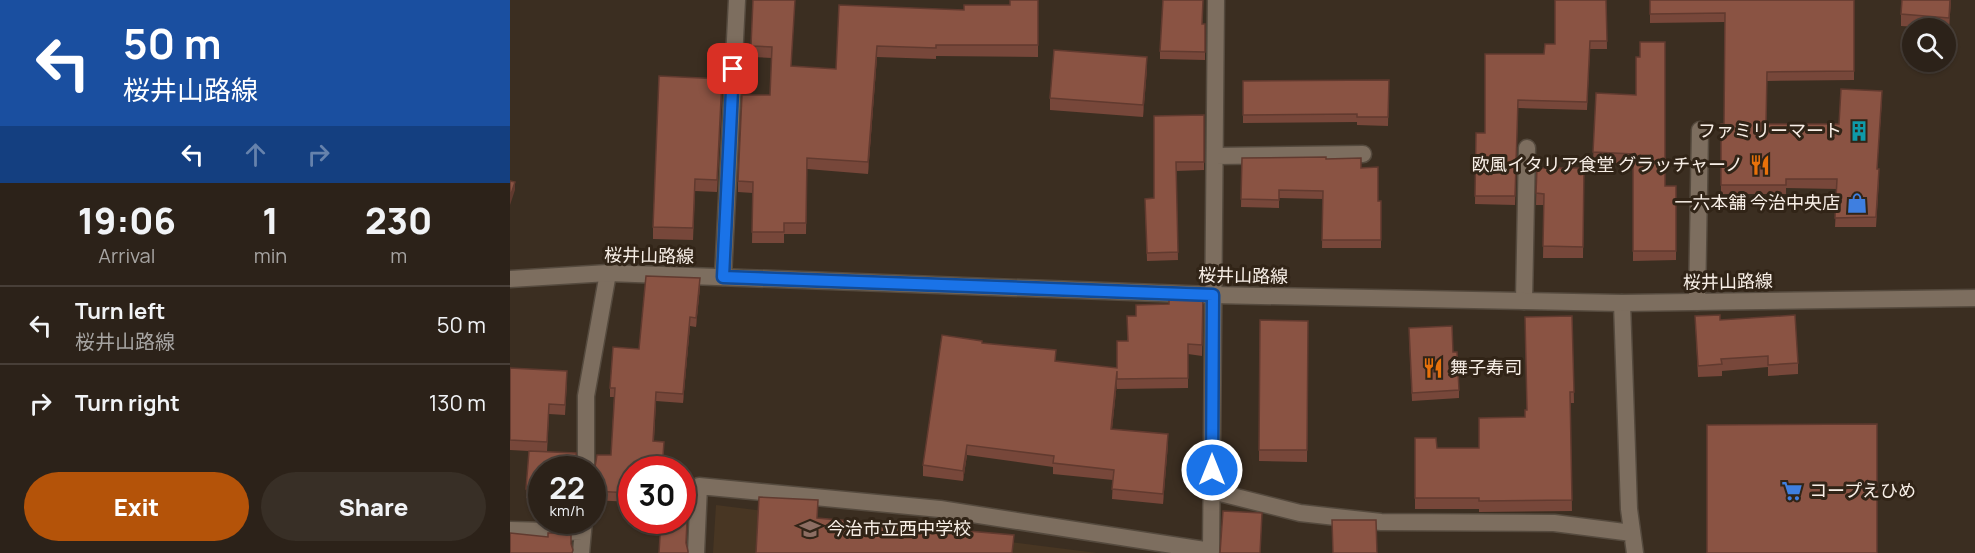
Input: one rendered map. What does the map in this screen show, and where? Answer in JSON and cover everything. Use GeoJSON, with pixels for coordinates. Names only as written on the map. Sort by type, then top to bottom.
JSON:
{"type":"FeatureCollection","features":[{"type":"Feature","properties":{"kind":"street"},"geometry":{"type":"LineString","coordinates":[[723,277],[737,0]]}},
{"type":"Feature","properties":{"kind":"street"},"geometry":{"type":"LineString","coordinates":[[696,553],[699,486],[940,509],[1166,548],[1211,551],[1216,0]]}},
{"type":"Feature","properties":{"kind":"street"},"geometry":{"type":"LineString","coordinates":[[1697,302],[1700,130]]}},
{"type":"Feature","properties":{"kind":"street"},"geometry":{"type":"LineString","coordinates":[[1524,301],[1527,148]]}},
{"type":"Feature","properties":{"kind":"street"},"geometry":{"type":"LineString","coordinates":[[1215,156],[1363,154]]}},
{"type":"Feature","properties":{"kind":"street"},"geometry":{"type":"LineString","coordinates":[[586,456],[586,396],[608,273]]}},
{"type":"Feature","properties":{"kind":"street","name":"桜井山路線"},"geometry":{"type":"LineString","coordinates":[[510,279],[608,273],[1213,295],[1622,303],[1975,298]]}},
{"type":"Feature","properties":{"kind":"street"},"geometry":{"type":"LineString","coordinates":[[1622,303],[1629,509],[1635,553]]}},
{"type":"Feature","properties":{"kind":"street"},"geometry":{"type":"LineString","coordinates":[[1212,491],[1300,513],[1381,522],[1554,524],[1632,533]]}},
{"type":"Feature","properties":{"kind":"street"},"geometry":{"type":"LineString","coordinates":[[510,530],[528,529]]}},
{"type":"Feature","properties":{"kind":"street"},"geometry":{"type":"LineString","coordinates":[[581,553],[583,534]]}},
{"type":"Feature","properties":{"kind":"shaded area","name":"今治市立西中学校"},"geometry":{"type":"Polygon","coordinates":[[[716,505],[1097,553],[713,553],[716,505]]]}},
{"type":"Feature","properties":{"kind":"building"},"geometry":{"type":"Polygon","coordinates":[[[753,0],[795,0],[791,66],[836,69],[839,5],[964,10],[964,5],[1010,5],[1010,0],[1038,0],[1038,45],[936,45],[936,48],[877,46],[868,162],[807,158],[806,223],[784,223],[784,232],[752,232],[753,182],[738,181],[742,95],[770,95],[772,47],[751,46],[753,0]]]}},
{"type":"Feature","properties":{"kind":"building"},"geometry":{"type":"Polygon","coordinates":[[[1163,0],[1203,0],[1202,24],[1205,24],[1205,52],[1160,51],[1163,0]]]}},
{"type":"Feature","properties":{"kind":"building"},"geometry":{"type":"Polygon","coordinates":[[[1555,0],[1606,0],[1607,41],[1590,41],[1587,102],[1518,100],[1515,196],[1475,196],[1476,133],[1485,133],[1485,54],[1544,54],[1545,44],[1555,44],[1555,0]]]}},
{"type":"Feature","properties":{"kind":"building"},"geometry":{"type":"Polygon","coordinates":[[[1650,0],[1854,0],[1854,71],[1767,72],[1766,124],[1839,124],[1841,89],[1882,91],[1876,217],[1835,218],[1837,179],[1786,179],[1786,185],[1721,185],[1725,13],[1650,14],[1650,0]]]}},
{"type":"Feature","properties":{"kind":"building"},"geometry":{"type":"Polygon","coordinates":[[[1902,0],[1950,0],[1949,18],[1901,14],[1902,0]]]}},
{"type":"Feature","properties":{"kind":"building"},"geometry":{"type":"Polygon","coordinates":[[[1640,42],[1665,42],[1665,186],[1676,186],[1676,251],[1633,251],[1633,154],[1593,152],[1596,93],[1636,95],[1636,57],[1640,57],[1640,42]]]}},
{"type":"Feature","properties":{"kind":"building"},"geometry":{"type":"Polygon","coordinates":[[[1054,50],[1147,57],[1143,105],[1050,98],[1054,50]]]}},
{"type":"Feature","properties":{"kind":"building"},"geometry":{"type":"Polygon","coordinates":[[[659,76],[722,79],[717,180],[695,179],[693,228],[653,227],[659,76]]]}},
{"type":"Feature","properties":{"kind":"building"},"geometry":{"type":"Polygon","coordinates":[[[1389,80],[1388,117],[1357,117],[1357,114],[1243,115],[1243,81],[1389,80]]]}},
{"type":"Feature","properties":{"kind":"building"},"geometry":{"type":"Polygon","coordinates":[[[1204,115],[1204,162],[1176,162],[1178,252],[1147,253],[1145,199],[1154,198],[1154,116],[1204,115]]]}},
{"type":"Feature","properties":{"kind":"building"},"geometry":{"type":"Polygon","coordinates":[[[1326,157],[1326,159],[1361,158],[1361,168],[1378,167],[1381,240],[1322,240],[1323,191],[1279,190],[1279,200],[1241,199],[1242,158],[1326,157]]]}},
{"type":"Feature","properties":{"kind":"building"},"geometry":{"type":"Polygon","coordinates":[[[1537,168],[1584,168],[1583,247],[1543,246],[1544,194],[1536,193],[1537,168]]]}},
{"type":"Feature","properties":{"kind":"building"},"geometry":{"type":"Polygon","coordinates":[[[510,181],[515,182],[510,197],[510,181]]]}},
{"type":"Feature","properties":{"kind":"building"},"geometry":{"type":"Polygon","coordinates":[[[646,276],[700,278],[696,318],[690,317],[683,394],[656,392],[653,441],[664,442],[663,456],[618,456],[618,492],[606,492],[606,456],[597,456],[611,455],[615,388],[610,388],[613,347],[639,349],[646,276]]]}},
{"type":"Feature","properties":{"kind":"building"},"geometry":{"type":"Polygon","coordinates":[[[1169,293],[1203,295],[1202,345],[1188,344],[1188,378],[1117,379],[1117,371],[1111,429],[1168,434],[1163,494],[1112,489],[1114,470],[1053,463],[1054,456],[967,445],[963,471],[923,465],[942,335],[982,341],[982,343],[1056,350],[1055,361],[1117,368],[1117,341],[1128,341],[1127,316],[1136,316],[1136,305],[1169,304],[1169,293]]]}},
{"type":"Feature","properties":{"kind":"building"},"geometry":{"type":"Polygon","coordinates":[[[1720,315],[1720,320],[1795,315],[1798,363],[1768,365],[1768,356],[1721,359],[1722,364],[1698,366],[1695,316],[1720,315]]]}},
{"type":"Feature","properties":{"kind":"building"},"geometry":{"type":"Polygon","coordinates":[[[1572,316],[1574,392],[1570,392],[1572,500],[1479,501],[1479,498],[1415,498],[1415,438],[1436,438],[1437,448],[1479,448],[1479,418],[1525,417],[1525,410],[1527,410],[1525,317],[1572,316]]]}},
{"type":"Feature","properties":{"kind":"building"},"geometry":{"type":"Polygon","coordinates":[[[1260,320],[1308,321],[1307,450],[1259,450],[1260,320]]]}},
{"type":"Feature","properties":{"kind":"building"},"geometry":{"type":"Polygon","coordinates":[[[1452,326],[1453,352],[1457,352],[1459,390],[1412,393],[1409,328],[1452,326]]]}},
{"type":"Feature","properties":{"kind":"building"},"geometry":{"type":"Polygon","coordinates":[[[510,368],[567,371],[565,405],[549,404],[547,442],[510,440],[510,368]]]}},
{"type":"Feature","properties":{"kind":"building","name":"コープえひめ"},"geometry":{"type":"Polygon","coordinates":[[[1877,424],[1877,553],[1707,553],[1707,425],[1877,424]]]}},
{"type":"Feature","properties":{"kind":"building"},"geometry":{"type":"Polygon","coordinates":[[[529,451],[576,453],[576,456],[529,456],[529,451]]]}},
{"type":"Feature","properties":{"kind":"building"},"geometry":{"type":"Polygon","coordinates":[[[528,464],[528,489],[526,489],[528,464]]]}},
{"type":"Feature","properties":{"kind":"building","name":"今治市立西中学校"},"geometry":{"type":"Polygon","coordinates":[[[759,497],[818,500],[817,518],[1014,535],[1012,553],[756,553],[759,497]]]}},
{"type":"Feature","properties":{"kind":"building"},"geometry":{"type":"Polygon","coordinates":[[[1223,511],[1262,513],[1260,553],[1220,553],[1223,511]]]}},
{"type":"Feature","properties":{"kind":"building"},"geometry":{"type":"Polygon","coordinates":[[[1332,520],[1376,520],[1377,553],[1333,553],[1332,520]]]}},
{"type":"Feature","properties":{"kind":"building"},"geometry":{"type":"Polygon","coordinates":[[[510,533],[548,537],[548,534],[571,535],[572,553],[510,553],[510,533]]]}},
{"type":"Feature","properties":{"kind":"building"},"geometry":{"type":"Polygon","coordinates":[[[660,534],[686,534],[688,553],[659,553],[660,534]]]}},
{"type":"Feature","properties":{"kind":"place","name":"ファミリーマート"},"geometry":{"type":"Point","coordinates":[1859,131]}},
{"type":"Feature","properties":{"kind":"place","name":"欧風イタリア食堂 グラッチャーノ"},"geometry":{"type":"Point","coordinates":[1760,165]}},
{"type":"Feature","properties":{"kind":"place","name":"一六本舗 今治中央店"},"geometry":{"type":"Point","coordinates":[1857,203]}},
{"type":"Feature","properties":{"kind":"place","name":"舞子寿司"},"geometry":{"type":"Point","coordinates":[1433,368]}},
{"type":"Feature","properties":{"kind":"place","name":"コープえひめ"},"geometry":{"type":"Point","coordinates":[1792,491]}},
{"type":"Feature","properties":{"kind":"place","name":"今治市立西中学校"},"geometry":{"type":"Point","coordinates":[810,529]}},
{"type":"Feature","properties":{"kind":"route"},"geometry":{"type":"LineString","coordinates":[[733,69],[723,277],[1213,295],[1212,470]]}}]}
